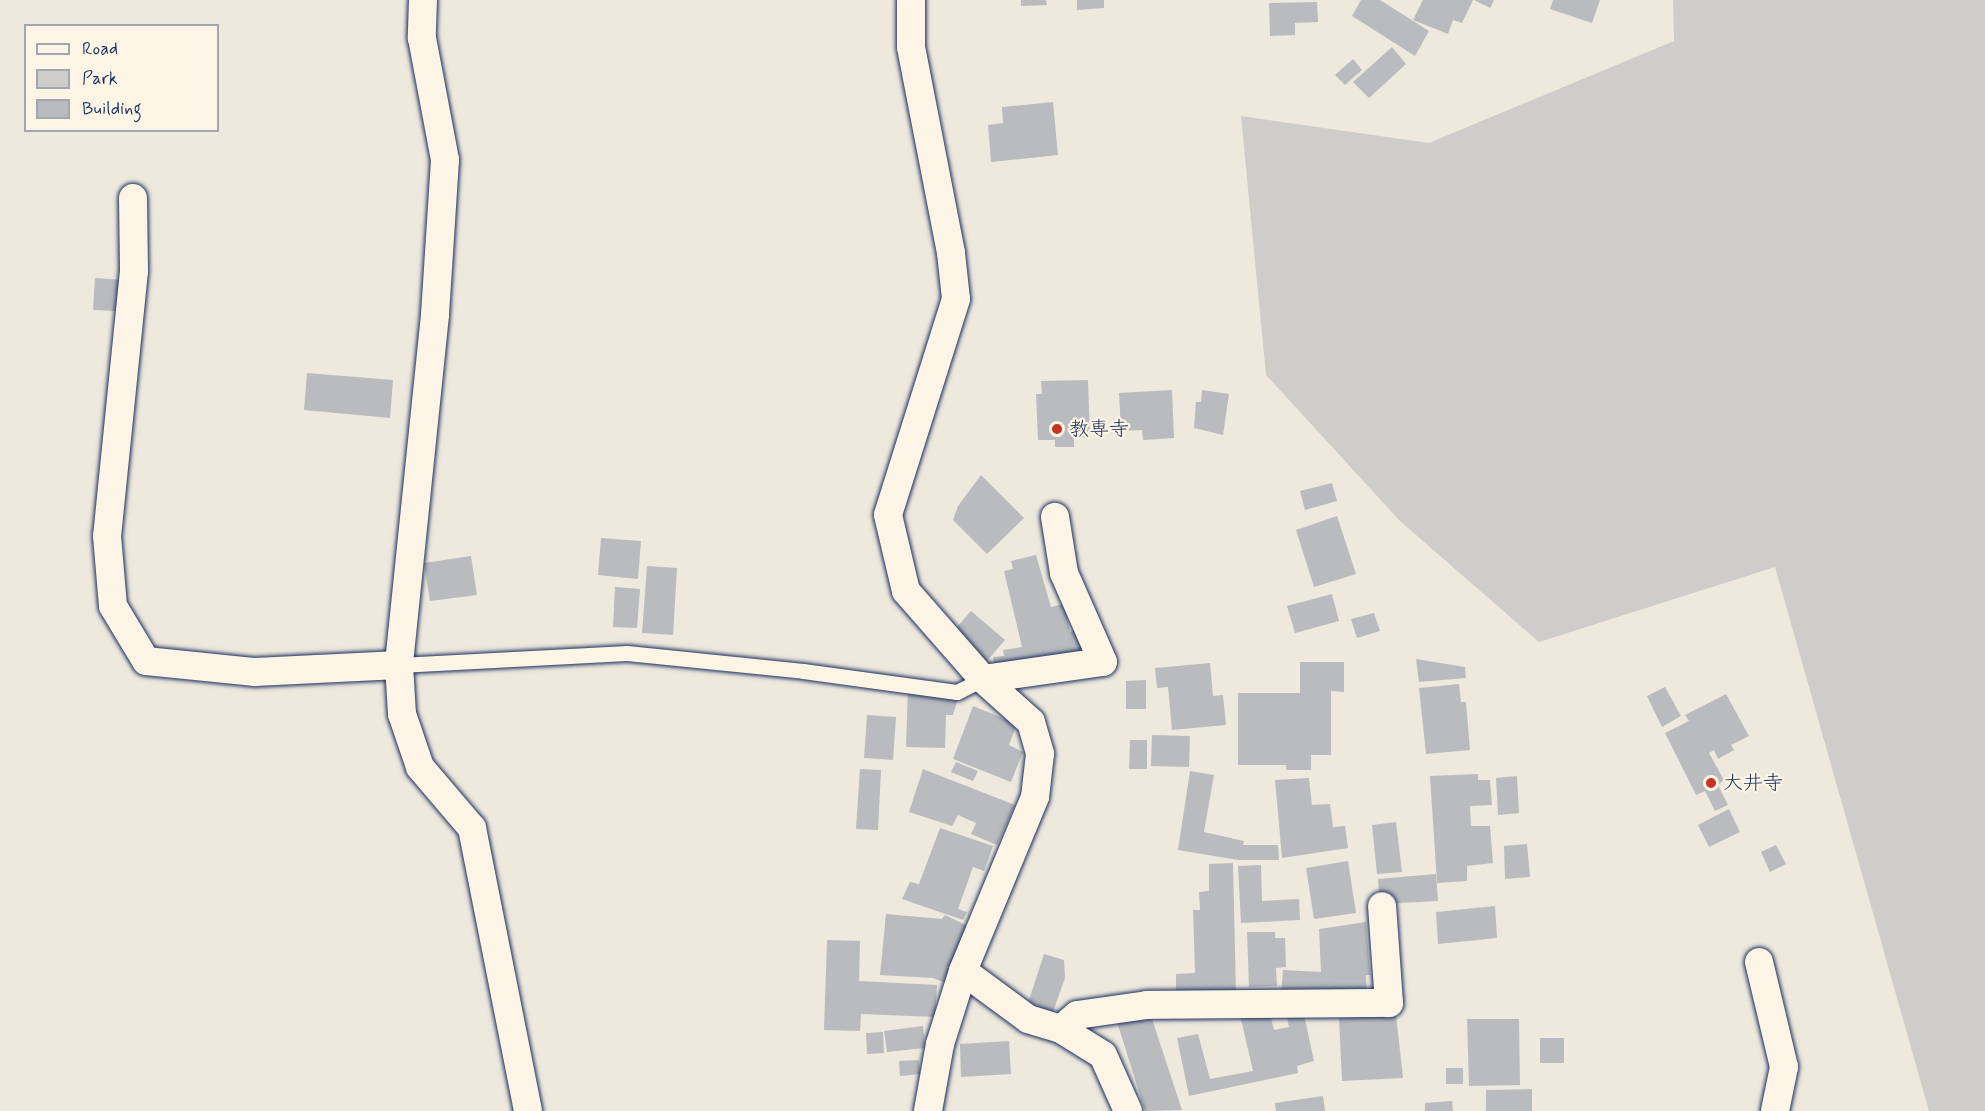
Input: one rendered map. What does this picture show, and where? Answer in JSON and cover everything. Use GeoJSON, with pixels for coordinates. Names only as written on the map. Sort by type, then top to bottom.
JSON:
{"type":"FeatureCollection","features":[{"type":"Feature","properties":{"kind":"street"},"geometry":{"type":"LineString","coordinates":[[423,0],[422,39],[445,160],[435,315],[399,665],[402,714],[420,767],[472,828],[528,1111]]}},
{"type":"Feature","properties":{"kind":"street"},"geometry":{"type":"LineString","coordinates":[[911,0],[911,47],[951,253],[956,299],[888,515],[906,591],[983,679],[1031,723],[1040,754],[1035,797],[963,972],[940,1044],[926,1111]]}},
{"type":"Feature","properties":{"kind":"street"},"geometry":{"type":"LineString","coordinates":[[133,198],[134,271],[108,536],[113,606],[146,661],[255,672],[399,665]]}},
{"type":"Feature","properties":{"kind":"street"},"geometry":{"type":"LineString","coordinates":[[983,679],[1102,662],[1064,573],[1055,517]]}},
{"type":"Feature","properties":{"kind":"street"},"geometry":{"type":"LineString","coordinates":[[1061,1029],[1077,1014],[1147,1005],[1389,1003],[1382,906]]}},
{"type":"Feature","properties":{"kind":"street"},"geometry":{"type":"LineString","coordinates":[[1759,962],[1784,1067],[1775,1111]]}},
{"type":"Feature","properties":{"kind":"street"},"geometry":{"type":"LineString","coordinates":[[963,972],[1028,1019],[1061,1029],[1103,1055],[1128,1111]]}},
{"type":"Feature","properties":{"kind":"lane"},"geometry":{"type":"LineString","coordinates":[[399,665],[627,653],[803,671],[957,693],[983,679]]}},
{"type":"Feature","properties":{"kind":"green space"},"geometry":{"type":"Polygon","coordinates":[[[1673,0],[1985,0],[1985,1111],[1929,1111],[1775,567],[1539,642],[1400,521],[1266,375],[1241,116],[1429,143],[1674,41],[1673,0]]]}},
{"type":"Feature","properties":{"kind":"building"},"geometry":{"type":"Polygon","coordinates":[[[1021,0],[1046,0],[1047,5],[1021,6],[1021,0]]]}},
{"type":"Feature","properties":{"kind":"building"},"geometry":{"type":"Polygon","coordinates":[[[1077,0],[1104,0],[1104,8],[1077,10],[1077,0]]]}},
{"type":"Feature","properties":{"kind":"building"},"geometry":{"type":"Polygon","coordinates":[[[1361,0],[1380,0],[1429,31],[1415,56],[1352,16],[1361,0]]]}},
{"type":"Feature","properties":{"kind":"building"},"geometry":{"type":"Polygon","coordinates":[[[1423,0],[1473,0],[1462,23],[1453,20],[1448,34],[1413,20],[1423,0]]]}},
{"type":"Feature","properties":{"kind":"building"},"geometry":{"type":"Polygon","coordinates":[[[1474,0],[1494,0],[1490,8],[1474,0]]]}},
{"type":"Feature","properties":{"kind":"building"},"geometry":{"type":"Polygon","coordinates":[[[1553,0],[1600,0],[1592,23],[1550,9],[1553,0]]]}},
{"type":"Feature","properties":{"kind":"building"},"geometry":{"type":"Polygon","coordinates":[[[1317,2],[1318,22],[1295,23],[1295,35],[1270,36],[1269,3],[1317,2]]]}},
{"type":"Feature","properties":{"kind":"building"},"geometry":{"type":"Polygon","coordinates":[[[1392,47],[1406,64],[1369,98],[1353,82],[1392,47]]]}},
{"type":"Feature","properties":{"kind":"building"},"geometry":{"type":"Polygon","coordinates":[[[1353,59],[1362,70],[1345,85],[1335,75],[1353,59]]]}},
{"type":"Feature","properties":{"kind":"building"},"geometry":{"type":"Polygon","coordinates":[[[1053,102],[1058,155],[991,162],[988,125],[1003,123],[1002,107],[1053,102]]]}},
{"type":"Feature","properties":{"kind":"building"},"geometry":{"type":"Polygon","coordinates":[[[95,278],[140,281],[138,312],[93,310],[95,278]]]}},
{"type":"Feature","properties":{"kind":"building"},"geometry":{"type":"Polygon","coordinates":[[[307,373],[393,380],[390,418],[304,410],[307,373]]]}},
{"type":"Feature","properties":{"kind":"building"},"geometry":{"type":"Polygon","coordinates":[[[1088,380],[1090,437],[1074,438],[1074,447],[1055,447],[1055,440],[1038,440],[1036,394],[1042,394],[1041,381],[1088,380]]]}},
{"type":"Feature","properties":{"kind":"building"},"geometry":{"type":"Polygon","coordinates":[[[1172,390],[1174,438],[1143,440],[1142,430],[1121,431],[1119,393],[1172,390]]]}},
{"type":"Feature","properties":{"kind":"building"},"geometry":{"type":"Polygon","coordinates":[[[1202,390],[1229,394],[1223,435],[1194,428],[1196,402],[1201,402],[1202,390]]]}},
{"type":"Feature","properties":{"kind":"building"},"geometry":{"type":"Polygon","coordinates":[[[981,475],[1024,518],[987,554],[953,520],[958,506],[981,475]]]}},
{"type":"Feature","properties":{"kind":"building"},"geometry":{"type":"Polygon","coordinates":[[[1332,483],[1337,501],[1305,510],[1300,491],[1332,483]]]}},
{"type":"Feature","properties":{"kind":"building"},"geometry":{"type":"Polygon","coordinates":[[[1337,516],[1356,574],[1314,587],[1296,530],[1337,516]]]}},
{"type":"Feature","properties":{"kind":"building"},"geometry":{"type":"Polygon","coordinates":[[[601,538],[641,541],[638,579],[598,575],[601,538]]]}},
{"type":"Feature","properties":{"kind":"building"},"geometry":{"type":"Polygon","coordinates":[[[1036,555],[1051,607],[1064,604],[1070,632],[1080,629],[1085,656],[995,669],[993,657],[1004,656],[1003,650],[1022,647],[1004,571],[1013,569],[1011,561],[1036,555]]]}},
{"type":"Feature","properties":{"kind":"building"},"geometry":{"type":"Polygon","coordinates":[[[471,556],[477,595],[430,601],[424,563],[471,556]]]}},
{"type":"Feature","properties":{"kind":"building"},"geometry":{"type":"Polygon","coordinates":[[[647,566],[677,568],[673,635],[642,633],[647,566]]]}},
{"type":"Feature","properties":{"kind":"building"},"geometry":{"type":"Polygon","coordinates":[[[615,587],[640,589],[637,628],[613,627],[615,587]]]}},
{"type":"Feature","properties":{"kind":"building"},"geometry":{"type":"Polygon","coordinates":[[[1332,594],[1339,621],[1295,633],[1287,606],[1332,594]]]}},
{"type":"Feature","properties":{"kind":"building"},"geometry":{"type":"Polygon","coordinates":[[[971,611],[1005,640],[986,662],[952,633],[971,611]]]}},
{"type":"Feature","properties":{"kind":"building"},"geometry":{"type":"Polygon","coordinates":[[[1374,613],[1380,631],[1357,638],[1351,619],[1374,613]]]}},
{"type":"Feature","properties":{"kind":"building"},"geometry":{"type":"Polygon","coordinates":[[[1416,659],[1465,667],[1466,678],[1419,682],[1416,659]]]}},
{"type":"Feature","properties":{"kind":"building"},"geometry":{"type":"Polygon","coordinates":[[[1300,662],[1344,662],[1344,692],[1331,691],[1331,755],[1311,755],[1311,770],[1286,770],[1286,765],[1238,765],[1238,693],[1300,693],[1300,662]]]}},
{"type":"Feature","properties":{"kind":"building"},"geometry":{"type":"Polygon","coordinates":[[[1210,663],[1213,696],[1223,695],[1226,725],[1172,730],[1168,687],[1157,688],[1155,668],[1210,663]]]}},
{"type":"Feature","properties":{"kind":"building"},"geometry":{"type":"Polygon","coordinates":[[[1146,680],[1146,709],[1126,709],[1126,681],[1146,680]]]}},
{"type":"Feature","properties":{"kind":"building"},"geometry":{"type":"Polygon","coordinates":[[[1459,684],[1461,702],[1466,702],[1470,750],[1426,754],[1419,688],[1459,684]]]}},
{"type":"Feature","properties":{"kind":"building"},"geometry":{"type":"Polygon","coordinates":[[[1665,687],[1681,716],[1662,727],[1647,696],[1665,687]]]}},
{"type":"Feature","properties":{"kind":"building"},"geometry":{"type":"Polygon","coordinates":[[[908,688],[959,695],[953,715],[946,715],[945,748],[906,747],[908,688]]]}},
{"type":"Feature","properties":{"kind":"building"},"geometry":{"type":"Polygon","coordinates":[[[1726,694],[1749,736],[1731,745],[1734,750],[1718,759],[1714,750],[1709,753],[1724,780],[1718,785],[1728,805],[1715,811],[1705,791],[1696,795],[1665,733],[1689,721],[1685,715],[1726,694]]]}},
{"type":"Feature","properties":{"kind":"building"},"geometry":{"type":"Polygon","coordinates":[[[973,706],[1017,724],[1009,745],[1023,752],[1011,782],[953,759],[973,706]]]}},
{"type":"Feature","properties":{"kind":"building"},"geometry":{"type":"Polygon","coordinates":[[[867,715],[896,717],[893,760],[864,758],[867,715]]]}},
{"type":"Feature","properties":{"kind":"building"},"geometry":{"type":"Polygon","coordinates":[[[1152,735],[1190,736],[1189,767],[1151,766],[1152,735]]]}},
{"type":"Feature","properties":{"kind":"building"},"geometry":{"type":"Polygon","coordinates":[[[1130,740],[1147,740],[1147,769],[1129,769],[1130,740]]]}},
{"type":"Feature","properties":{"kind":"building"},"geometry":{"type":"Polygon","coordinates":[[[956,762],[978,771],[973,781],[951,772],[956,762]]]}},
{"type":"Feature","properties":{"kind":"building"},"geometry":{"type":"Polygon","coordinates":[[[860,769],[881,770],[878,830],[856,829],[860,769]]]}},
{"type":"Feature","properties":{"kind":"building"},"geometry":{"type":"Polygon","coordinates":[[[923,769],[1015,805],[997,845],[971,834],[976,823],[958,815],[952,826],[909,812],[923,769]]]}},
{"type":"Feature","properties":{"kind":"building"},"geometry":{"type":"Polygon","coordinates":[[[1190,771],[1214,775],[1204,832],[1244,841],[1243,845],[1278,845],[1279,860],[1238,860],[1178,850],[1190,771]]]}},
{"type":"Feature","properties":{"kind":"building"},"geometry":{"type":"Polygon","coordinates":[[[1478,774],[1478,780],[1490,780],[1492,805],[1470,806],[1471,826],[1490,826],[1493,863],[1467,866],[1467,881],[1437,883],[1430,776],[1478,774]]]}},
{"type":"Feature","properties":{"kind":"building"},"geometry":{"type":"Polygon","coordinates":[[[1517,776],[1519,813],[1498,815],[1496,778],[1517,776]]]}},
{"type":"Feature","properties":{"kind":"building"},"geometry":{"type":"Polygon","coordinates":[[[1309,778],[1312,805],[1330,804],[1333,827],[1345,826],[1348,848],[1282,858],[1275,780],[1309,778]]]}},
{"type":"Feature","properties":{"kind":"building"},"geometry":{"type":"Polygon","coordinates":[[[1729,809],[1740,832],[1709,847],[1698,825],[1729,809]]]}},
{"type":"Feature","properties":{"kind":"building"},"geometry":{"type":"Polygon","coordinates":[[[1396,822],[1402,872],[1377,874],[1372,825],[1396,822]]]}},
{"type":"Feature","properties":{"kind":"building"},"geometry":{"type":"Polygon","coordinates":[[[940,828],[993,846],[984,871],[973,867],[958,909],[967,912],[963,920],[902,899],[910,882],[919,884],[940,828]]]}},
{"type":"Feature","properties":{"kind":"building"},"geometry":{"type":"Polygon","coordinates":[[[1527,844],[1530,877],[1505,879],[1504,846],[1527,844]]]}},
{"type":"Feature","properties":{"kind":"building"},"geometry":{"type":"Polygon","coordinates":[[[1776,845],[1786,864],[1770,872],[1761,852],[1776,845]]]}},
{"type":"Feature","properties":{"kind":"building"},"geometry":{"type":"Polygon","coordinates":[[[1348,861],[1356,913],[1314,919],[1306,868],[1348,861]]]}},
{"type":"Feature","properties":{"kind":"building"},"geometry":{"type":"Polygon","coordinates":[[[1233,863],[1236,994],[1176,995],[1176,974],[1195,973],[1193,910],[1200,910],[1199,892],[1209,891],[1209,864],[1233,863]]]}},
{"type":"Feature","properties":{"kind":"building"},"geometry":{"type":"Polygon","coordinates":[[[1261,865],[1262,901],[1299,899],[1300,920],[1241,923],[1238,866],[1261,865]]]}},
{"type":"Feature","properties":{"kind":"building"},"geometry":{"type":"Polygon","coordinates":[[[1436,874],[1438,901],[1380,904],[1378,879],[1436,874]]]}},
{"type":"Feature","properties":{"kind":"building"},"geometry":{"type":"Polygon","coordinates":[[[1495,906],[1497,938],[1438,944],[1436,912],[1495,906]]]}},
{"type":"Feature","properties":{"kind":"building"},"geometry":{"type":"Polygon","coordinates":[[[886,914],[942,919],[945,915],[968,926],[946,983],[933,978],[880,975],[886,914]]]}},
{"type":"Feature","properties":{"kind":"building"},"geometry":{"type":"Polygon","coordinates":[[[1366,922],[1370,975],[1366,975],[1367,998],[1281,996],[1283,970],[1321,972],[1319,929],[1366,922]]]}},
{"type":"Feature","properties":{"kind":"building"},"geometry":{"type":"Polygon","coordinates":[[[1247,932],[1275,932],[1275,938],[1285,938],[1286,967],[1276,968],[1277,986],[1249,987],[1247,932]]]}},
{"type":"Feature","properties":{"kind":"building"},"geometry":{"type":"Polygon","coordinates":[[[827,940],[860,941],[859,981],[937,985],[935,1017],[861,1014],[860,1031],[824,1030],[827,940]]]}},
{"type":"Feature","properties":{"kind":"building"},"geometry":{"type":"Polygon","coordinates":[[[1044,954],[1064,960],[1065,978],[1053,1012],[1028,1003],[1044,954]]]}},
{"type":"Feature","properties":{"kind":"building"},"geometry":{"type":"Polygon","coordinates":[[[1270,1014],[1274,1030],[1289,1027],[1287,1017],[1304,1015],[1314,1061],[1297,1066],[1298,1073],[1189,1096],[1177,1038],[1198,1034],[1210,1079],[1253,1071],[1241,1019],[1270,1014]]]}},
{"type":"Feature","properties":{"kind":"building"},"geometry":{"type":"Polygon","coordinates":[[[1396,1015],[1403,1078],[1342,1081],[1339,1018],[1396,1015]]]}},
{"type":"Feature","properties":{"kind":"building"},"geometry":{"type":"Polygon","coordinates":[[[1145,1017],[1152,1019],[1182,1110],[1145,1111],[1117,1022],[1145,1017]]]}},
{"type":"Feature","properties":{"kind":"building"},"geometry":{"type":"Polygon","coordinates":[[[1467,1019],[1519,1019],[1520,1085],[1469,1086],[1467,1019]]]}},
{"type":"Feature","properties":{"kind":"building"},"geometry":{"type":"Polygon","coordinates":[[[923,1026],[925,1048],[887,1052],[884,1031],[923,1026]]]}},
{"type":"Feature","properties":{"kind":"building"},"geometry":{"type":"Polygon","coordinates":[[[883,1032],[884,1053],[867,1054],[866,1033],[883,1032]]]}},
{"type":"Feature","properties":{"kind":"building"},"geometry":{"type":"Polygon","coordinates":[[[1540,1038],[1564,1038],[1564,1063],[1540,1063],[1540,1038]]]}},
{"type":"Feature","properties":{"kind":"building"},"geometry":{"type":"Polygon","coordinates":[[[1009,1041],[1011,1074],[961,1077],[960,1044],[1009,1041]]]}},
{"type":"Feature","properties":{"kind":"building"},"geometry":{"type":"Polygon","coordinates":[[[919,1060],[920,1074],[900,1076],[899,1061],[919,1060]]]}},
{"type":"Feature","properties":{"kind":"building"},"geometry":{"type":"Polygon","coordinates":[[[1446,1068],[1463,1068],[1463,1084],[1446,1084],[1446,1068]]]}},
{"type":"Feature","properties":{"kind":"building"},"geometry":{"type":"Polygon","coordinates":[[[1532,1089],[1532,1111],[1486,1111],[1486,1090],[1532,1089]]]}},
{"type":"Feature","properties":{"kind":"building"},"geometry":{"type":"Polygon","coordinates":[[[1323,1096],[1325,1111],[1276,1111],[1275,1103],[1323,1096]]]}},
{"type":"Feature","properties":{"kind":"building"},"geometry":{"type":"Polygon","coordinates":[[[1452,1101],[1453,1111],[1425,1111],[1425,1103],[1452,1101]]]}},
{"type":"Feature","properties":{"kind":"place","name":"教専寺"},"geometry":{"type":"Point","coordinates":[1057,429]}},
{"type":"Feature","properties":{"kind":"place","name":"大井寺"},"geometry":{"type":"Point","coordinates":[1711,783]}}]}
